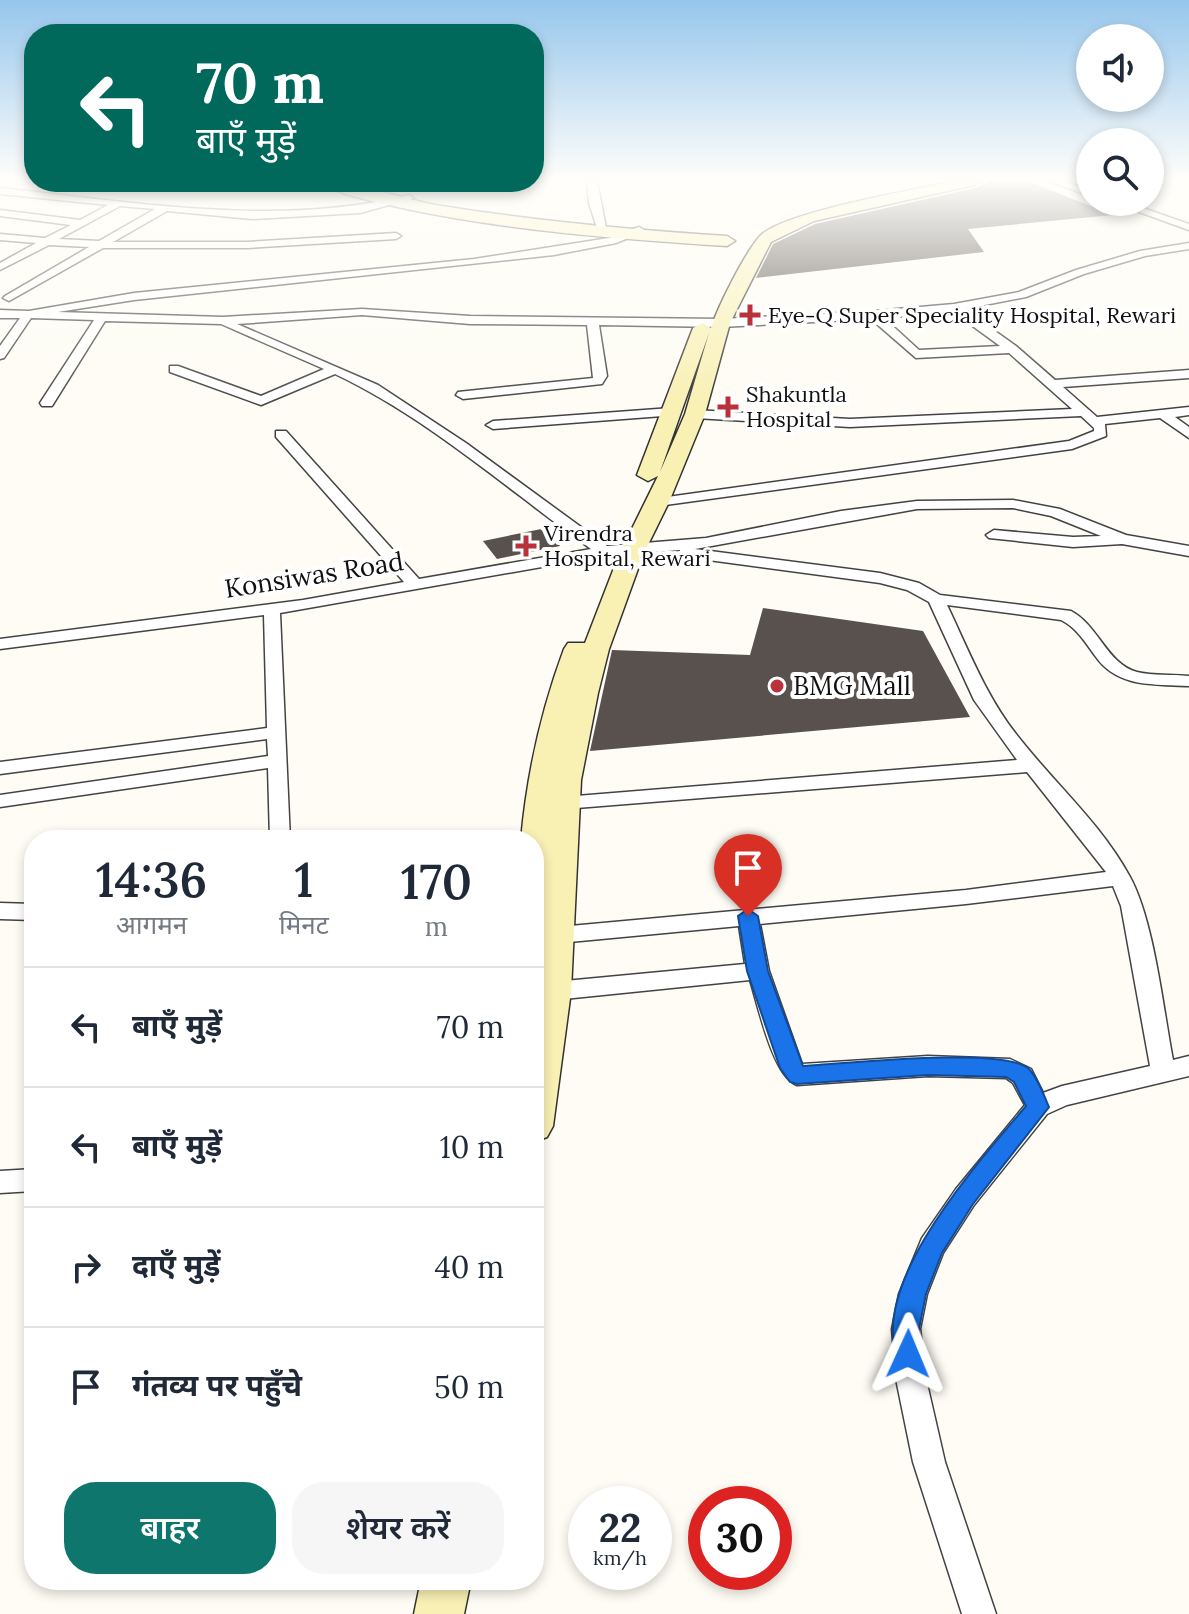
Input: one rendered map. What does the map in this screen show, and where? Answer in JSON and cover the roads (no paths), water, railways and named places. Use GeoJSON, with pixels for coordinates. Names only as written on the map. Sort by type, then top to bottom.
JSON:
{"type":"FeatureCollection","features":[{"type":"Feature","properties":{"kind":"main road"},"geometry":{"type":"LineString","coordinates":[[544,1060],[559,935],[564,803],[570,748],[618,550],[658,502],[713,323],[741,280],[744,256]]}},
{"type":"Feature","properties":{"kind":"main road"},"geometry":{"type":"LineString","coordinates":[[538,830],[542,771],[559,699],[656,458],[683,413]]}},
{"type":"Feature","properties":{"kind":"main road"},"geometry":{"type":"LineString","coordinates":[[439,1614],[444,1590]]}},
{"type":"Feature","properties":{"kind":"street"},"geometry":{"type":"LineString","coordinates":[[9,298],[80,256]]}},
{"type":"Feature","properties":{"kind":"street"},"geometry":{"type":"LineString","coordinates":[[0,314],[223,321],[311,298],[522,256]]}},
{"type":"Feature","properties":{"kind":"street"},"geometry":{"type":"LineString","coordinates":[[0,355],[28,315],[128,297],[311,298],[362,312],[450,319],[713,323],[874,315],[954,307],[1022,295],[1080,272],[1132,256]]}},
{"type":"Feature","properties":{"kind":"street"},"geometry":{"type":"LineString","coordinates":[[658,502],[1072,445],[1101,433],[1101,427],[1012,349],[954,307]]}},
{"type":"Feature","properties":{"kind":"street"},"geometry":{"type":"LineString","coordinates":[[874,315],[916,354],[1012,349]]}},
{"type":"Feature","properties":{"kind":"street"},"geometry":{"type":"LineString","coordinates":[[47,403],[101,318]]}},
{"type":"Feature","properties":{"kind":"street"},"geometry":{"type":"LineString","coordinates":[[223,321],[272,346],[371,387],[451,436],[618,550]]}},
{"type":"Feature","properties":{"kind":"street"},"geometry":{"type":"LineString","coordinates":[[463,395],[601,379],[592,321]]}},
{"type":"Feature","properties":{"kind":"street"},"geometry":{"type":"LineString","coordinates":[[174,369],[261,401],[333,370]]}},
{"type":"Feature","properties":{"kind":"street"},"geometry":{"type":"LineString","coordinates":[[1051,384],[1189,374]]}},
{"type":"Feature","properties":{"kind":"street"},"geometry":{"type":"LineString","coordinates":[[493,425],[683,413],[850,423],[1189,411]]}},
{"type":"Feature","properties":{"kind":"street"},"geometry":{"type":"LineString","coordinates":[[1163,414],[1189,434]]}},
{"type":"Feature","properties":{"kind":"street"},"geometry":{"type":"LineString","coordinates":[[281,434],[416,586]]}},
{"type":"Feature","properties":{"kind":"street"},"geometry":{"type":"LineString","coordinates":[[664,548],[728,540],[888,508],[961,503],[1041,508],[1122,539],[1189,551]]}},
{"type":"Feature","properties":{"kind":"street"},"geometry":{"type":"LineString","coordinates":[[994,535],[1073,542],[1122,539]]}},
{"type":"Feature","properties":{"kind":"street"},"geometry":{"type":"LineString","coordinates":[[664,548],[722,559],[880,578],[913,586],[936,599],[1065,615],[1080,622],[1110,663],[1125,674],[1189,681]]}},
{"type":"Feature","properties":{"kind":"street","name":"Konsiwas Road"},"geometry":{"type":"LineString","coordinates":[[0,644],[272,609],[618,550],[664,548]]}},
{"type":"Feature","properties":{"kind":"street"},"geometry":{"type":"LineString","coordinates":[[936,599],[983,700],[1104,852],[1120,878],[1132,906],[1176,1069],[1062,1096],[1038,1107],[965,1197],[932,1247],[913,1294],[906,1329],[911,1379],[929,1462],[979,1614]]}},
{"type":"Feature","properties":{"kind":"street"},"geometry":{"type":"LineString","coordinates":[[272,609],[280,830]]}},
{"type":"Feature","properties":{"kind":"street"},"geometry":{"type":"LineString","coordinates":[[0,768],[276,732]]}},
{"type":"Feature","properties":{"kind":"street"},"geometry":{"type":"LineString","coordinates":[[0,801],[277,761]]}},
{"type":"Feature","properties":{"kind":"street"},"geometry":{"type":"LineString","coordinates":[[564,803],[1033,765]]}},
{"type":"Feature","properties":{"kind":"street"},"geometry":{"type":"LineString","coordinates":[[559,935],[966,897],[1120,878]]}},
{"type":"Feature","properties":{"kind":"street"},"geometry":{"type":"LineString","coordinates":[[0,911],[24,912]]}},
{"type":"Feature","properties":{"kind":"street"},"geometry":{"type":"LineString","coordinates":[[748,916],[758,971],[791,1068],[797,1075],[915,1067],[1010,1069],[1022,1076],[1038,1107]]}},
{"type":"Feature","properties":{"kind":"street"},"geometry":{"type":"LineString","coordinates":[[554,991],[758,971]]}},
{"type":"Feature","properties":{"kind":"street"},"geometry":{"type":"LineString","coordinates":[[0,1182],[24,1181]]}},
{"type":"Feature","properties":{"kind":"place","name":"Eye-Q Super Speciality Hospital, Rewari"},"geometry":{"type":"Point","coordinates":[750,315]}},
{"type":"Feature","properties":{"kind":"place","name":"Shakuntla Hospital"},"geometry":{"type":"Point","coordinates":[728,407]}},
{"type":"Feature","properties":{"kind":"place","name":"Virendra Hospital, Rewari"},"geometry":{"type":"Point","coordinates":[526,546]}},
{"type":"Feature","properties":{"kind":"place","name":"BMG Mall"},"geometry":{"type":"Point","coordinates":[777,686]}}]}
